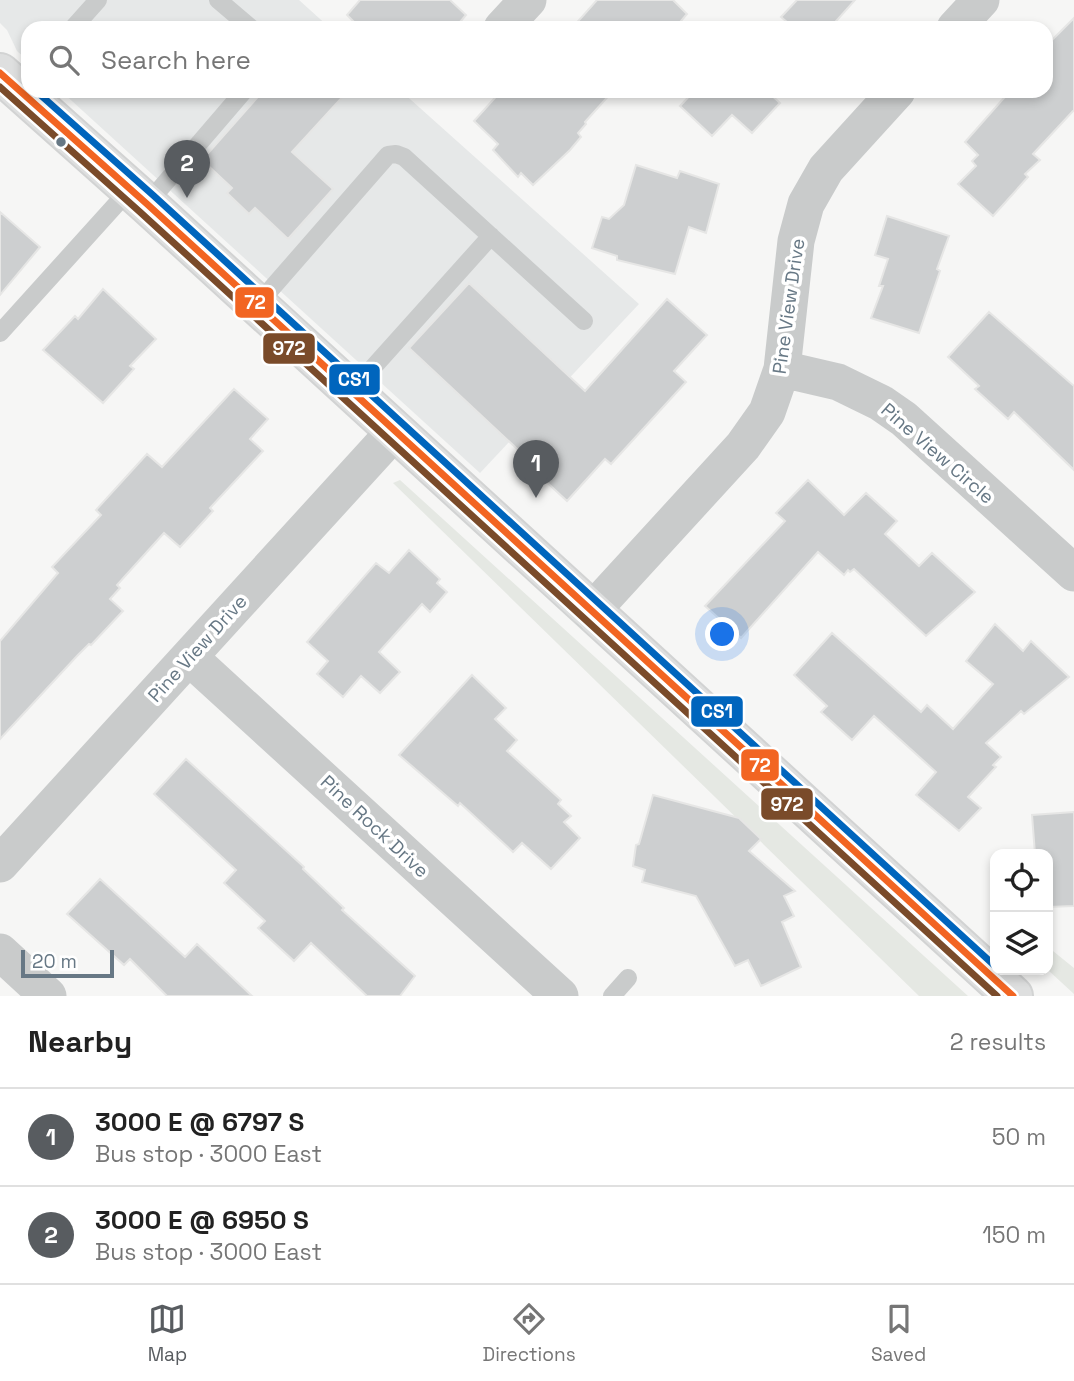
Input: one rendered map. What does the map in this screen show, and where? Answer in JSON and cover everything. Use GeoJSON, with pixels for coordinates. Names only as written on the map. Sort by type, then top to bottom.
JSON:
{"type":"FeatureCollection","features":[{"type":"Feature","properties":{"kind":"main road"},"geometry":{"type":"LineString","coordinates":[[34,98],[138,197],[1013,996]]}},
{"type":"Feature","properties":{"kind":"street"},"geometry":{"type":"LineString","coordinates":[[962,21],[981,0]]}},
{"type":"Feature","properties":{"kind":"street"},"geometry":{"type":"LineString","coordinates":[[508,21],[527,1]]}},
{"type":"Feature","properties":{"kind":"street","name":"Pine View Drive"},"geometry":{"type":"LineString","coordinates":[[591,612],[743,446],[767,412],[782,369],[796,241],[806,204],[826,169],[891,98]]}},
{"type":"Feature","properties":{"kind":"street","name":"Pine View Circle"},"geometry":{"type":"LineString","coordinates":[[782,369],[838,382],[881,403],[904,419],[1074,573]]}},
{"type":"Feature","properties":{"kind":"street","name":"Pine View Drive"},"geometry":{"type":"LineString","coordinates":[[0,864],[395,431]]}},
{"type":"Feature","properties":{"kind":"street","name":"Pine Rock Drive"},"geometry":{"type":"LineString","coordinates":[[189,657],[560,996]]}},
{"type":"Feature","properties":{"kind":"street"},"geometry":{"type":"LineString","coordinates":[[0,952],[48,996]]}},
{"type":"Feature","properties":{"kind":"lane"},"geometry":{"type":"LineString","coordinates":[[79,21],[98,0]]}},
{"type":"Feature","properties":{"kind":"lane"},"geometry":{"type":"LineString","coordinates":[[218,0],[243,21]]}},
{"type":"Feature","properties":{"kind":"lane"},"geometry":{"type":"LineString","coordinates":[[0,333],[237,98]]}},
{"type":"Feature","properties":{"kind":"lane"},"geometry":{"type":"LineString","coordinates":[[257,305],[388,155],[396,154],[404,157],[584,321]]}},
{"type":"Feature","properties":{"kind":"lane"},"geometry":{"type":"LineString","coordinates":[[351,392],[491,236]]}},
{"type":"Feature","properties":{"kind":"lane"},"geometry":{"type":"LineString","coordinates":[[612,996],[628,978]]}},
{"type":"Feature","properties":{"kind":"shaded area"},"geometry":{"type":"Polygon","coordinates":[[[0,0],[299,0],[322,21],[21,21],[21,55],[0,23],[0,0]]]}},
{"type":"Feature","properties":{"kind":"shaded area"},"geometry":{"type":"Polygon","coordinates":[[[69,98],[409,98],[639,304],[480,473],[69,98]]]}},
{"type":"Feature","properties":{"kind":"shaded area"},"geometry":{"type":"Polygon","coordinates":[[[400,480],[968,996],[919,996],[393,483],[400,480]]]}},
{"type":"Feature","properties":{"kind":"shaded area"},"geometry":{"type":"Polygon","coordinates":[[[1053,951],[1074,968],[1074,994],[1053,975],[1053,951]]]}},
{"type":"Feature","properties":{"kind":"building"},"geometry":{"type":"Polygon","coordinates":[[[360,0],[450,0],[466,15],[461,21],[353,21],[347,15],[360,0]]]}},
{"type":"Feature","properties":{"kind":"building"},"geometry":{"type":"Polygon","coordinates":[[[597,0],[673,0],[687,14],[681,21],[578,21],[597,0]]]}},
{"type":"Feature","properties":{"kind":"building"},"geometry":{"type":"Polygon","coordinates":[[[797,0],[855,0],[836,21],[786,21],[781,17],[797,0]]]}},
{"type":"Feature","properties":{"kind":"building"},"geometry":{"type":"Polygon","coordinates":[[[1074,18],[1074,110],[1033,154],[1040,160],[1025,174],[1028,177],[993,216],[958,184],[976,166],[972,161],[978,155],[965,142],[1004,98],[1053,98],[1053,39],[1074,18]]]}},
{"type":"Feature","properties":{"kind":"building"},"geometry":{"type":"Polygon","coordinates":[[[257,98],[342,98],[292,152],[333,189],[288,239],[255,208],[249,214],[227,193],[232,188],[202,160],[257,98]]]}},
{"type":"Feature","properties":{"kind":"building"},"geometry":{"type":"Polygon","coordinates":[[[495,98],[607,98],[585,122],[578,133],[581,137],[570,150],[533,185],[521,173],[518,177],[493,150],[498,144],[474,121],[495,98]]]}},
{"type":"Feature","properties":{"kind":"building"},"geometry":{"type":"Polygon","coordinates":[[[687,98],[775,98],[780,103],[752,133],[732,115],[712,136],[680,106],[687,98]]]}},
{"type":"Feature","properties":{"kind":"building"},"geometry":{"type":"Polygon","coordinates":[[[636,165],[677,178],[680,171],[719,184],[706,233],[689,227],[675,274],[617,260],[617,256],[592,248],[602,217],[609,219],[624,205],[636,165]]]}},
{"type":"Feature","properties":{"kind":"building"},"geometry":{"type":"Polygon","coordinates":[[[0,212],[40,247],[0,295],[0,212]]]}},
{"type":"Feature","properties":{"kind":"building"},"geometry":{"type":"Polygon","coordinates":[[[887,216],[949,236],[919,333],[871,318],[883,286],[879,286],[888,259],[875,255],[887,216]]]}},
{"type":"Feature","properties":{"kind":"building"},"geometry":{"type":"Polygon","coordinates":[[[469,283],[585,391],[667,299],[707,335],[674,371],[686,382],[611,464],[605,459],[567,501],[527,464],[530,461],[409,348],[469,283]]]}},
{"type":"Feature","properties":{"kind":"building"},"geometry":{"type":"Polygon","coordinates":[[[103,289],[156,339],[130,366],[134,369],[103,403],[43,350],[75,316],[78,319],[103,289]]]}},
{"type":"Feature","properties":{"kind":"building"},"geometry":{"type":"Polygon","coordinates":[[[989,312],[1074,386],[1074,470],[1014,412],[1008,419],[975,389],[979,386],[948,357],[989,312]]]}},
{"type":"Feature","properties":{"kind":"building"},"geometry":{"type":"Polygon","coordinates":[[[234,389],[268,419],[250,439],[263,451],[210,508],[213,511],[180,547],[164,533],[117,585],[120,588],[110,599],[123,611],[0,739],[0,641],[58,573],[52,567],[101,515],[96,510],[147,454],[162,467],[234,389]]]}},
{"type":"Feature","properties":{"kind":"building"},"geometry":{"type":"Polygon","coordinates":[[[808,480],[844,515],[866,493],[897,521],[885,534],[919,566],[932,553],[975,592],[926,636],[854,569],[850,572],[848,570],[844,575],[818,552],[741,638],[705,606],[785,521],[776,513],[808,480]]]}},
{"type":"Feature","properties":{"kind":"building"},"geometry":{"type":"Polygon","coordinates":[[[409,550],[440,579],[437,583],[447,592],[430,612],[422,604],[379,652],[400,672],[380,693],[361,676],[343,697],[317,674],[328,661],[307,642],[376,563],[389,573],[409,550]]]}},
{"type":"Feature","properties":{"kind":"building"},"geometry":{"type":"Polygon","coordinates":[[[995,624],[1023,651],[1031,641],[1069,677],[1024,714],[1021,711],[986,743],[1001,757],[993,765],[996,767],[968,797],[981,808],[959,831],[916,795],[936,772],[874,716],[852,740],[821,712],[827,706],[794,675],[832,633],[921,712],[927,705],[953,729],[993,684],[966,661],[995,624]]]}},
{"type":"Feature","properties":{"kind":"building"},"geometry":{"type":"Polygon","coordinates":[[[472,675],[506,708],[495,719],[517,740],[507,751],[561,800],[558,804],[571,816],[564,822],[580,838],[551,869],[522,843],[513,852],[460,803],[458,806],[399,755],[472,675]]]}},
{"type":"Feature","properties":{"kind":"building"},"geometry":{"type":"Polygon","coordinates":[[[186,759],[304,867],[303,869],[344,908],[342,910],[415,976],[400,996],[367,996],[311,943],[294,961],[258,928],[265,921],[224,883],[236,870],[154,794],[186,759]]]}},
{"type":"Feature","properties":{"kind":"building"},"geometry":{"type":"Polygon","coordinates":[[[653,795],[739,818],[761,839],[749,851],[795,891],[784,896],[794,916],[782,922],[801,967],[761,986],[748,960],[735,966],[696,896],[642,882],[645,870],[633,866],[636,845],[639,844],[653,795]]]}},
{"type":"Feature","properties":{"kind":"building"},"geometry":{"type":"Polygon","coordinates":[[[1074,812],[1074,906],[1053,907],[1053,849],[1035,849],[1032,815],[1074,812]]]}},
{"type":"Feature","properties":{"kind":"building"},"geometry":{"type":"Polygon","coordinates":[[[100,879],[185,957],[197,944],[252,996],[167,996],[130,959],[124,965],[67,914],[100,879]]]}},
{"type":"Feature","properties":{"kind":"transit line","name":"72"},"geometry":{"type":"LineString","coordinates":[[0,73],[21,92]]}},
{"type":"Feature","properties":{"kind":"transit line","name":"972"},"geometry":{"type":"LineString","coordinates":[[0,87],[997,996]]}},
{"type":"Feature","properties":{"kind":"transit line","name":"72"},"geometry":{"type":"LineString","coordinates":[[28,98],[1013,996]]}},
{"type":"Feature","properties":{"kind":"transit line","name":"CS1"},"geometry":{"type":"LineString","coordinates":[[44,98],[990,961]]}},
{"type":"Feature","properties":{"kind":"place","name":"3000 E @ 6950 S"},"geometry":{"type":"Point","coordinates":[187,198]}},
{"type":"Feature","properties":{"kind":"place","name":"3000 E @ 6797 S"},"geometry":{"type":"Point","coordinates":[536,498]}}]}
